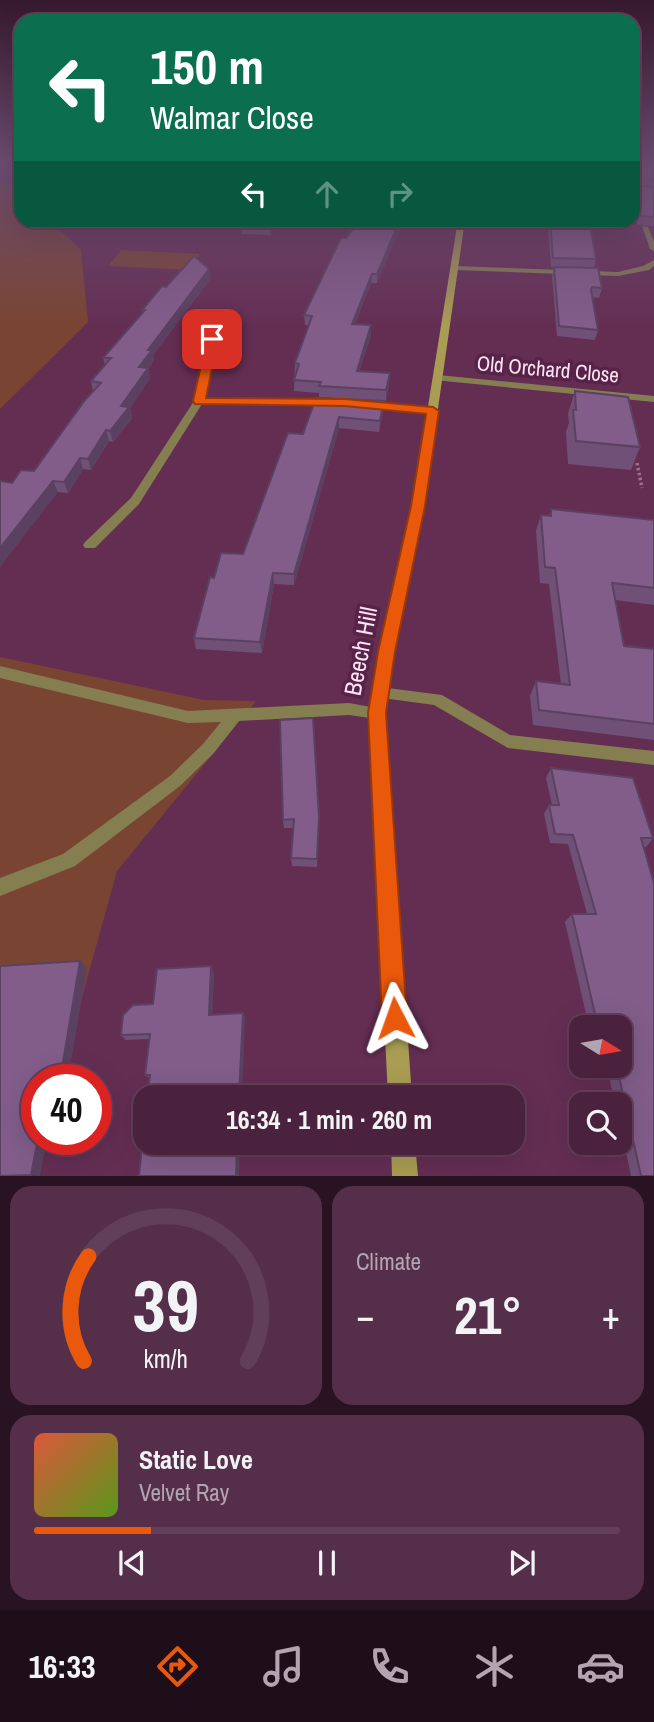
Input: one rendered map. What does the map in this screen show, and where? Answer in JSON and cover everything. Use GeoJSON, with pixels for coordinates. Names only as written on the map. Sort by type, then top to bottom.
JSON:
{"type":"FeatureCollection","features":[{"type":"Feature","properties":{"kind":"street"},"geometry":{"type":"LineString","coordinates":[[644,227],[654,249]]}},
{"type":"Feature","properties":{"kind":"street","name":"Beech Hill"},"geometry":{"type":"LineString","coordinates":[[399,1085],[377,713],[418,506],[461,228]]}},
{"type":"Feature","properties":{"kind":"street"},"geometry":{"type":"LineString","coordinates":[[456,268],[618,274],[646,268],[654,262]]}},
{"type":"Feature","properties":{"kind":"street"},"geometry":{"type":"LineString","coordinates":[[90,545],[135,501],[199,401],[212,339]]}},
{"type":"Feature","properties":{"kind":"street","name":"Old Orchard Close"},"geometry":{"type":"LineString","coordinates":[[438,378],[654,398]]}},
{"type":"Feature","properties":{"kind":"street"},"geometry":{"type":"LineString","coordinates":[[199,401],[345,403]]}},
{"type":"Feature","properties":{"kind":"street"},"geometry":{"type":"LineString","coordinates":[[358,404],[433,411]]}},
{"type":"Feature","properties":{"kind":"street"},"geometry":{"type":"LineString","coordinates":[[404,1155],[405,1176]]}},
{"type":"Feature","properties":{"kind":"lane"},"geometry":{"type":"LineString","coordinates":[[0,672],[188,717],[349,709],[377,713]]}},
{"type":"Feature","properties":{"kind":"lane"},"geometry":{"type":"LineString","coordinates":[[380,693],[437,699],[508,741],[654,758]]}},
{"type":"Feature","properties":{"kind":"lane"},"geometry":{"type":"LineString","coordinates":[[0,887],[69,860],[175,780],[208,749],[234,716]]}},
{"type":"Feature","properties":{"kind":"path"},"geometry":{"type":"LineString","coordinates":[[637,463],[642,488]]}},
{"type":"Feature","properties":{"kind":"shaded area"},"geometry":{"type":"Polygon","coordinates":[[[0,217],[14,217],[14,228],[57,228],[81,250],[88,322],[0,409],[0,217]]]}},
{"type":"Feature","properties":{"kind":"shaded area"},"geometry":{"type":"Polygon","coordinates":[[[121,250],[200,254],[190,270],[108,266],[121,250]]]}},
{"type":"Feature","properties":{"kind":"shaded area"},"geometry":{"type":"Polygon","coordinates":[[[0,657],[204,700],[256,701],[117,871],[63,1064],[21,1064],[21,1094],[0,1112],[0,657]]]}},
{"type":"Feature","properties":{"kind":"building"},"geometry":{"type":"Polygon","coordinates":[[[354,228],[397,228],[377,274],[372,274],[352,324],[371,325],[357,371],[390,373],[386,390],[319,386],[321,382],[294,380],[299,364],[295,363],[312,316],[304,315],[341,238],[346,238],[354,228]]]}},
{"type":"Feature","properties":{"kind":"building"},"geometry":{"type":"Polygon","coordinates":[[[551,228],[590,228],[596,259],[553,258],[551,228]]]}},
{"type":"Feature","properties":{"kind":"building"},"geometry":{"type":"Polygon","coordinates":[[[194,256],[209,269],[148,350],[152,350],[139,367],[148,368],[121,406],[129,407],[110,431],[106,430],[88,459],[80,458],[64,482],[53,481],[0,548],[0,481],[12,483],[21,470],[34,471],[85,400],[101,383],[91,381],[111,358],[103,358],[162,286],[166,287],[194,256]]]}},
{"type":"Feature","properties":{"kind":"building"},"geometry":{"type":"Polygon","coordinates":[[[554,267],[598,268],[602,288],[592,287],[591,290],[598,330],[559,326],[554,267]]]}},
{"type":"Feature","properties":{"kind":"building"},"geometry":{"type":"Polygon","coordinates":[[[575,391],[628,397],[640,447],[576,441],[573,410],[576,410],[575,391]]]}},
{"type":"Feature","properties":{"kind":"building"},"geometry":{"type":"Polygon","coordinates":[[[316,398],[384,401],[380,421],[339,417],[294,574],[273,573],[260,642],[194,638],[210,577],[214,578],[221,553],[243,554],[288,433],[303,434],[316,398]]]}},
{"type":"Feature","properties":{"kind":"building"},"geometry":{"type":"Polygon","coordinates":[[[551,509],[654,520],[654,588],[612,583],[624,646],[654,649],[654,724],[539,710],[536,681],[570,685],[555,568],[545,567],[541,515],[551,516],[551,509]]]}},
{"type":"Feature","properties":{"kind":"building"},"geometry":{"type":"Polygon","coordinates":[[[313,718],[319,817],[317,859],[291,858],[294,819],[283,820],[280,720],[313,718]]]}},
{"type":"Feature","properties":{"kind":"building"},"geometry":{"type":"Polygon","coordinates":[[[551,768],[633,778],[653,838],[641,838],[654,883],[654,1176],[641,1176],[632,1135],[632,1092],[622,1092],[619,1078],[632,1078],[632,1015],[595,1015],[572,914],[596,914],[573,835],[555,834],[549,805],[559,805],[551,768]]]}},
{"type":"Feature","properties":{"kind":"building"},"geometry":{"type":"Polygon","coordinates":[[[80,961],[63,1064],[21,1064],[21,1155],[35,1155],[31,1175],[0,1176],[0,966],[80,961]]]}},
{"type":"Feature","properties":{"kind":"building"},"geometry":{"type":"Polygon","coordinates":[[[211,966],[209,1015],[243,1013],[240,1085],[149,1085],[150,1075],[145,1075],[150,1034],[121,1035],[123,1015],[133,1005],[153,1004],[157,969],[211,966]]]}},
{"type":"Feature","properties":{"kind":"building"},"geometry":{"type":"Polygon","coordinates":[[[141,1155],[237,1155],[236,1176],[139,1176],[141,1155]]]}},
{"type":"Feature","properties":{"kind":"route"},"geometry":{"type":"LineString","coordinates":[[212,339],[199,401],[345,403],[433,411],[418,506],[386,652],[377,713],[377,752],[395,1018]]}}]}
